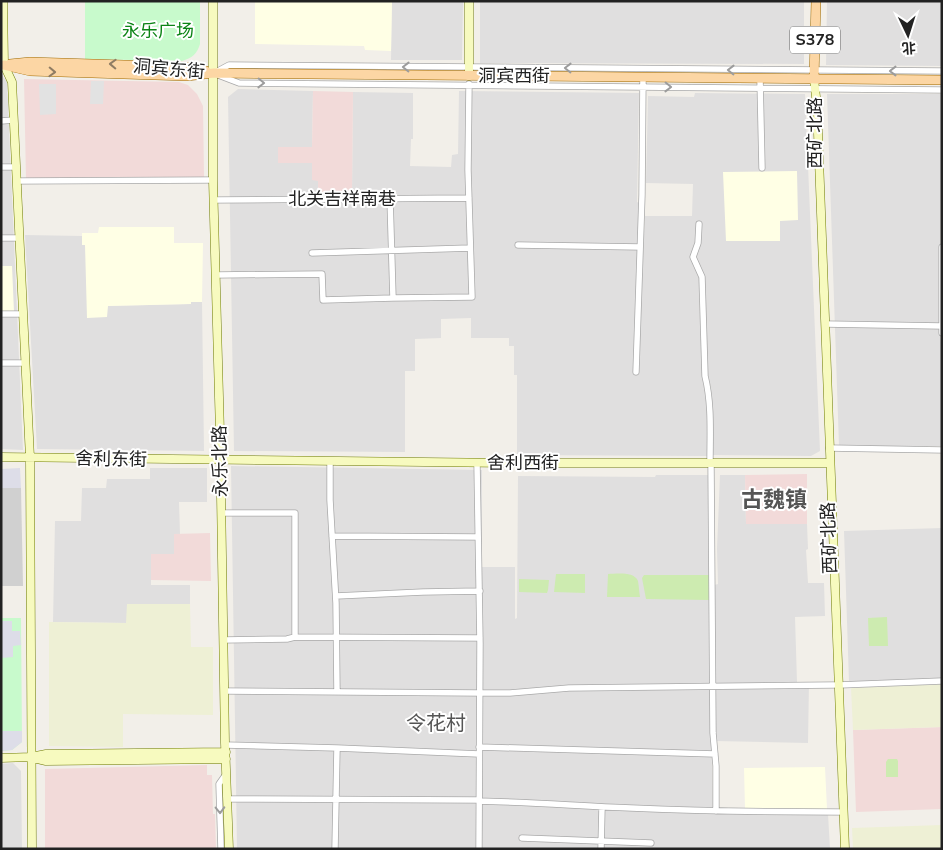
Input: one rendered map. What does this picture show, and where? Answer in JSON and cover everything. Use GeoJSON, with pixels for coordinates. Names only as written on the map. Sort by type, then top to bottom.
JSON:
{"type":"FeatureCollection","features":[{"type":"Feature","properties":{"kind":"main road"},"geometry":{"type":"LineString","coordinates":[[3,1],[2,65],[12,82],[30,458],[32,849]]}},
{"type":"Feature","properties":{"kind":"main road","name":"永乐北路"},"geometry":{"type":"LineString","coordinates":[[214,1],[213,180],[229,849]]}},
{"type":"Feature","properties":{"kind":"main road"},"geometry":{"type":"LineString","coordinates":[[469,1],[469,76]]}},
{"type":"Feature","properties":{"kind":"main road","name":"S378"},"geometry":{"type":"LineString","coordinates":[[814,80],[816,1]]}},
{"type":"Feature","properties":{"kind":"main road","name":"洞宾东街"},"geometry":{"type":"LineString","coordinates":[[2,65],[30,62],[187,67],[214,73]]}},
{"type":"Feature","properties":{"kind":"main road","name":"洞宾西街"},"geometry":{"type":"LineString","coordinates":[[214,73],[469,76],[643,82],[760,83],[814,80],[942,80]]}},
{"type":"Feature","properties":{"kind":"main road","name":"西矿北路"},"geometry":{"type":"LineString","coordinates":[[814,80],[817,106],[825,324],[841,849]]}},
{"type":"Feature","properties":{"kind":"main road","name":"西矿北路"},"geometry":{"type":"LineString","coordinates":[[814,80],[812,106],[826,463],[845,849]]}},
{"type":"Feature","properties":{"kind":"main road","name":"舍利东街"},"geometry":{"type":"LineString","coordinates":[[1,457],[220,460]]}},
{"type":"Feature","properties":{"kind":"main road","name":"舍利西街"},"geometry":{"type":"LineString","coordinates":[[220,460],[477,463],[826,463]]}},
{"type":"Feature","properties":{"kind":"main road"},"geometry":{"type":"LineString","coordinates":[[1,758],[31,758],[46,761],[226,752]]}},
{"type":"Feature","properties":{"kind":"street"},"geometry":{"type":"LineString","coordinates":[[942,67],[942,80]]}},
{"type":"Feature","properties":{"kind":"street"},"geometry":{"type":"LineString","coordinates":[[814,80],[942,71]]}},
{"type":"Feature","properties":{"kind":"street"},"geometry":{"type":"LineString","coordinates":[[216,275],[322,274],[323,300],[472,297],[469,198],[469,76],[814,80],[942,90]]}},
{"type":"Feature","properties":{"kind":"street"},"geometry":{"type":"LineString","coordinates":[[636,372],[642,195],[643,82]]}},
{"type":"Feature","properties":{"kind":"street"},"geometry":{"type":"LineString","coordinates":[[760,83],[762,168]]}},
{"type":"Feature","properties":{"kind":"street"},"geometry":{"type":"LineString","coordinates":[[1,121],[14,120]]}},
{"type":"Feature","properties":{"kind":"street"},"geometry":{"type":"LineString","coordinates":[[1,167],[16,167]]}},
{"type":"Feature","properties":{"kind":"street"},"geometry":{"type":"LineString","coordinates":[[16,181],[213,180]]}},
{"type":"Feature","properties":{"kind":"street"},"geometry":{"type":"LineString","coordinates":[[390,198],[392,298]]}},
{"type":"Feature","properties":{"kind":"street","name":"北关吉祥南巷"},"geometry":{"type":"LineString","coordinates":[[214,200],[469,198]]}},
{"type":"Feature","properties":{"kind":"street"},"geometry":{"type":"LineString","coordinates":[[699,224],[698,243],[693,257],[702,277],[705,376],[709,391],[712,686],[716,811]]}},
{"type":"Feature","properties":{"kind":"street"},"geometry":{"type":"LineString","coordinates":[[1,238],[19,238]]}},
{"type":"Feature","properties":{"kind":"street"},"geometry":{"type":"LineString","coordinates":[[518,245],[640,246]]}},
{"type":"Feature","properties":{"kind":"street"},"geometry":{"type":"LineString","coordinates":[[942,247],[942,333]]}},
{"type":"Feature","properties":{"kind":"street"},"geometry":{"type":"LineString","coordinates":[[312,253],[470,248]]}},
{"type":"Feature","properties":{"kind":"street"},"geometry":{"type":"LineString","coordinates":[[1,314],[23,314]]}},
{"type":"Feature","properties":{"kind":"street"},"geometry":{"type":"LineString","coordinates":[[825,324],[941,326]]}},
{"type":"Feature","properties":{"kind":"street"},"geometry":{"type":"LineString","coordinates":[[1,363],[25,363]]}},
{"type":"Feature","properties":{"kind":"street"},"geometry":{"type":"LineString","coordinates":[[829,448],[942,450]]}},
{"type":"Feature","properties":{"kind":"street"},"geometry":{"type":"LineString","coordinates":[[330,461],[330,500],[336,596],[337,692]]}},
{"type":"Feature","properties":{"kind":"street"},"geometry":{"type":"LineString","coordinates":[[477,463],[480,591],[479,849]]}},
{"type":"Feature","properties":{"kind":"street"},"geometry":{"type":"LineString","coordinates":[[221,513],[295,513],[295,637]]}},
{"type":"Feature","properties":{"kind":"street"},"geometry":{"type":"LineString","coordinates":[[332,536],[478,537]]}},
{"type":"Feature","properties":{"kind":"street"},"geometry":{"type":"LineString","coordinates":[[336,596],[480,591]]}},
{"type":"Feature","properties":{"kind":"street"},"geometry":{"type":"LineString","coordinates":[[224,640],[287,639],[295,637],[480,638]]}},
{"type":"Feature","properties":{"kind":"street"},"geometry":{"type":"LineString","coordinates":[[224,691],[480,693],[569,688],[837,685],[942,681]]}},
{"type":"Feature","properties":{"kind":"street"},"geometry":{"type":"LineString","coordinates":[[480,747],[715,754]]}},
{"type":"Feature","properties":{"kind":"street"},"geometry":{"type":"LineString","coordinates":[[335,849],[337,748]]}},
{"type":"Feature","properties":{"kind":"street"},"geometry":{"type":"LineString","coordinates":[[226,752],[337,748],[479,754]]}},
{"type":"Feature","properties":{"kind":"street"},"geometry":{"type":"LineString","coordinates":[[221,849],[219,784],[226,774]]}},
{"type":"Feature","properties":{"kind":"street"},"geometry":{"type":"LineString","coordinates":[[227,799],[479,801],[716,811],[839,812]]}},
{"type":"Feature","properties":{"kind":"street"},"geometry":{"type":"LineString","coordinates":[[601,849],[602,806]]}},
{"type":"Feature","properties":{"kind":"street"},"geometry":{"type":"LineString","coordinates":[[522,838],[651,843]]}},
{"type":"Feature","properties":{"kind":"shaded area"},"geometry":{"type":"Polygon","coordinates":[[[255,1],[392,1],[391,51],[365,50],[364,46],[255,44],[255,1]]]}},
{"type":"Feature","properties":{"kind":"shaded area"},"geometry":{"type":"Polygon","coordinates":[[[392,1],[463,1],[462,60],[391,60],[392,1]]]}},
{"type":"Feature","properties":{"kind":"shaded area"},"geometry":{"type":"Polygon","coordinates":[[[480,1],[804,1],[804,64],[480,63],[480,1]]]}},
{"type":"Feature","properties":{"kind":"shaded area"},"geometry":{"type":"Polygon","coordinates":[[[827,1],[942,1],[941,66],[826,65],[827,1]]]}},
{"type":"Feature","properties":{"kind":"shaded area"},"geometry":{"type":"Polygon","coordinates":[[[1,74],[7,82],[23,450],[1,449],[1,74]]]}},
{"type":"Feature","properties":{"kind":"shaded area"},"geometry":{"type":"Polygon","coordinates":[[[24,79],[179,82],[188,85],[197,94],[203,106],[204,177],[26,179],[24,79]]]}},
{"type":"Feature","properties":{"kind":"shaded area"},"geometry":{"type":"Polygon","coordinates":[[[91,81],[104,81],[103,104],[90,104],[91,81]]]}},
{"type":"Feature","properties":{"kind":"shaded area"},"geometry":{"type":"Polygon","coordinates":[[[39,84],[56,84],[56,114],[40,115],[39,84]]]}},
{"type":"Feature","properties":{"kind":"shaded area"},"geometry":{"type":"Polygon","coordinates":[[[238,89],[313,91],[312,147],[278,147],[312,163],[312,180],[318,180],[318,193],[352,193],[353,92],[413,93],[413,139],[411,139],[410,166],[451,167],[452,155],[458,154],[459,91],[639,93],[637,202],[639,203],[641,295],[645,216],[692,216],[693,184],[646,183],[648,96],[694,97],[695,93],[805,94],[820,451],[811,456],[713,455],[711,387],[707,377],[703,296],[699,296],[703,383],[708,397],[707,456],[517,455],[517,375],[514,375],[514,346],[509,346],[509,338],[471,338],[471,318],[441,319],[441,338],[415,339],[415,371],[405,371],[405,452],[234,451],[228,97],[238,89]]]}},
{"type":"Feature","properties":{"kind":"shaded area"},"geometry":{"type":"Polygon","coordinates":[[[313,91],[353,92],[352,193],[318,193],[318,181],[312,180],[312,163],[278,163],[278,147],[312,147],[313,91]]]}},
{"type":"Feature","properties":{"kind":"shaded area"},"geometry":{"type":"Polygon","coordinates":[[[827,94],[942,94],[939,328],[942,350],[942,446],[839,446],[827,94]]]}},
{"type":"Feature","properties":{"kind":"shaded area"},"geometry":{"type":"Polygon","coordinates":[[[797,171],[798,220],[780,221],[780,241],[726,241],[723,172],[797,171]]]}},
{"type":"Feature","properties":{"kind":"shaded area"},"geometry":{"type":"Polygon","coordinates":[[[99,227],[174,227],[174,243],[203,243],[202,302],[191,302],[191,304],[108,306],[107,317],[87,318],[85,245],[82,245],[82,233],[98,233],[99,227]]]}},
{"type":"Feature","properties":{"kind":"shaded area"},"geometry":{"type":"Polygon","coordinates":[[[25,235],[82,236],[82,245],[85,245],[108,306],[202,302],[204,451],[37,449],[25,235]]]}},
{"type":"Feature","properties":{"kind":"shaded area"},"geometry":{"type":"Polygon","coordinates":[[[1,266],[12,266],[14,312],[1,312],[1,266]]]}},
{"type":"Feature","properties":{"kind":"shaded area"},"geometry":{"type":"Polygon","coordinates":[[[231,466],[482,470],[482,567],[515,567],[515,619],[517,618],[518,476],[655,477],[656,475],[710,475],[709,633],[713,814],[828,814],[830,849],[482,849],[482,805],[478,849],[237,849],[231,466]]]}},
{"type":"Feature","properties":{"kind":"shaded area"},"geometry":{"type":"Polygon","coordinates":[[[20,468],[21,488],[1,488],[1,469],[20,468]]]}},
{"type":"Feature","properties":{"kind":"shaded area"},"geometry":{"type":"Polygon","coordinates":[[[150,468],[207,468],[207,502],[179,502],[180,534],[174,534],[174,554],[151,555],[151,585],[190,585],[190,604],[127,604],[127,623],[53,622],[55,521],[81,521],[82,488],[106,488],[107,479],[150,479],[150,468]]]}},
{"type":"Feature","properties":{"kind":"shaded area"},"geometry":{"type":"Polygon","coordinates":[[[807,474],[807,524],[746,524],[745,475],[807,474]]]}},
{"type":"Feature","properties":{"kind":"shaded area"},"geometry":{"type":"Polygon","coordinates":[[[720,475],[745,475],[746,524],[807,524],[808,583],[824,583],[825,616],[795,617],[797,682],[809,682],[808,743],[715,741],[714,585],[718,584],[717,549],[720,475]]]}},
{"type":"Feature","properties":{"kind":"shaded area"},"geometry":{"type":"Polygon","coordinates":[[[1,488],[21,488],[23,586],[1,586],[1,488]]]}},
{"type":"Feature","properties":{"kind":"shaded area"},"geometry":{"type":"Polygon","coordinates":[[[942,528],[942,679],[849,682],[844,531],[942,528]]]}},
{"type":"Feature","properties":{"kind":"shaded area"},"geometry":{"type":"Polygon","coordinates":[[[210,533],[211,581],[151,580],[151,554],[174,554],[174,534],[210,533]]]}},
{"type":"Feature","properties":{"kind":"shaded area"},"geometry":{"type":"Polygon","coordinates":[[[127,604],[190,604],[191,647],[213,647],[213,715],[123,714],[123,747],[49,746],[49,622],[126,623],[127,604]]]}},
{"type":"Feature","properties":{"kind":"shaded area"},"geometry":{"type":"Polygon","coordinates":[[[1,621],[12,621],[12,631],[20,631],[21,645],[13,646],[13,657],[1,658],[1,621]]]}},
{"type":"Feature","properties":{"kind":"shaded area"},"geometry":{"type":"Polygon","coordinates":[[[942,684],[942,727],[853,730],[851,688],[942,684]]]}},
{"type":"Feature","properties":{"kind":"shaded area"},"geometry":{"type":"Polygon","coordinates":[[[942,727],[942,809],[856,812],[853,730],[942,727]]]}},
{"type":"Feature","properties":{"kind":"shaded area"},"geometry":{"type":"Polygon","coordinates":[[[1,731],[22,731],[22,742],[12,750],[1,751],[1,731]]]}},
{"type":"Feature","properties":{"kind":"shaded area"},"geometry":{"type":"Polygon","coordinates":[[[13,763],[21,771],[22,849],[1,849],[1,764],[13,763]]]}},
{"type":"Feature","properties":{"kind":"shaded area"},"geometry":{"type":"Polygon","coordinates":[[[207,765],[207,775],[212,775],[216,849],[45,849],[45,769],[207,765]]]}},
{"type":"Feature","properties":{"kind":"shaded area"},"geometry":{"type":"Polygon","coordinates":[[[825,767],[827,809],[745,809],[744,768],[825,767]]]}},
{"type":"Feature","properties":{"kind":"shaded area"},"geometry":{"type":"Polygon","coordinates":[[[942,825],[942,849],[853,849],[852,828],[942,825]]]}},
{"type":"Feature","properties":{"kind":"green space","name":"永乐广场"},"geometry":{"type":"Polygon","coordinates":[[[85,1],[200,1],[199,47],[194,55],[182,61],[85,59],[85,1]]]}},
{"type":"Feature","properties":{"kind":"green space"},"geometry":{"type":"Polygon","coordinates":[[[556,574],[585,574],[585,593],[554,592],[556,574]]]}},
{"type":"Feature","properties":{"kind":"green space"},"geometry":{"type":"Polygon","coordinates":[[[608,574],[624,574],[636,578],[640,597],[607,597],[608,574]]]}},
{"type":"Feature","properties":{"kind":"green space"},"geometry":{"type":"Polygon","coordinates":[[[644,575],[709,575],[709,600],[646,599],[642,578],[644,575]]]}},
{"type":"Feature","properties":{"kind":"green space"},"geometry":{"type":"Polygon","coordinates":[[[519,579],[549,580],[547,593],[519,592],[519,579]]]}},
{"type":"Feature","properties":{"kind":"green space"},"geometry":{"type":"Polygon","coordinates":[[[887,617],[888,646],[869,646],[868,618],[887,617]]]}},
{"type":"Feature","properties":{"kind":"green space"},"geometry":{"type":"Polygon","coordinates":[[[1,618],[21,618],[22,742],[12,750],[1,751],[1,618]]]}},
{"type":"Feature","properties":{"kind":"green space"},"geometry":{"type":"Polygon","coordinates":[[[888,759],[897,759],[898,777],[886,777],[886,762],[888,759]]]}},
{"type":"Feature","properties":{"kind":"district","name":"古魏镇"},"geometry":{"type":"Point","coordinates":[774,500]}},
{"type":"Feature","properties":{"kind":"district","name":"令花村"},"geometry":{"type":"Point","coordinates":[436,723]}}]}
